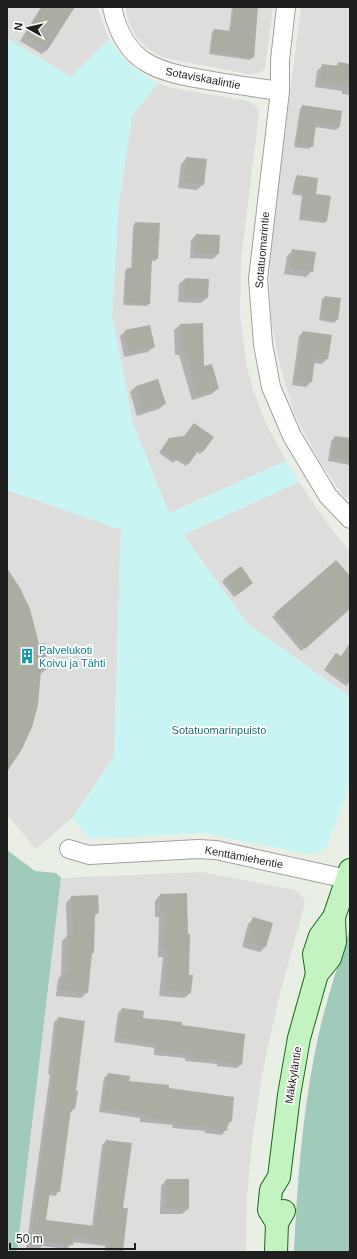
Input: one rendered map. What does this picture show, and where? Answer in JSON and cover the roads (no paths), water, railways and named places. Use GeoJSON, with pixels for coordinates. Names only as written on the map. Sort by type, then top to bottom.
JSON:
{"type":"FeatureCollection","features":[{"type":"Feature","properties":{"kind":"street","name":"Sotaviskaalintie"},"geometry":{"type":"LineString","coordinates":[[112,7],[115,23],[126,44],[137,56],[147,63],[172,74],[280,91]]}},
{"type":"Feature","properties":{"kind":"street","name":"Sotatuomarintie"},"geometry":{"type":"LineString","coordinates":[[286,7],[280,60],[280,91],[258,279],[263,344],[271,387],[292,436],[328,496],[350,519]]}},
{"type":"Feature","properties":{"kind":"street","name":"Kenttämiehentie"},"geometry":{"type":"LineString","coordinates":[[69,849],[89,855],[198,849],[216,850],[348,874]]}},
{"type":"Feature","properties":{"kind":"street","name":"Mäkkyläntie"},"geometry":{"type":"LineString","coordinates":[[276,1252],[277,1223],[270,1210],[271,1190],[279,1178],[289,1095],[299,1038],[317,974],[314,954],[320,936],[334,917],[348,874]]}},
{"type":"Feature","properties":{"kind":"place","name":"Palvelukoti Koivu ja Tähti"},"geometry":{"type":"Point","coordinates":[27,656]}},
{"type":"Feature","properties":{"kind":"park label","name":"Sotatuomarinpuisto"},"geometry":{"type":"Point","coordinates":[219,730]}}]}
